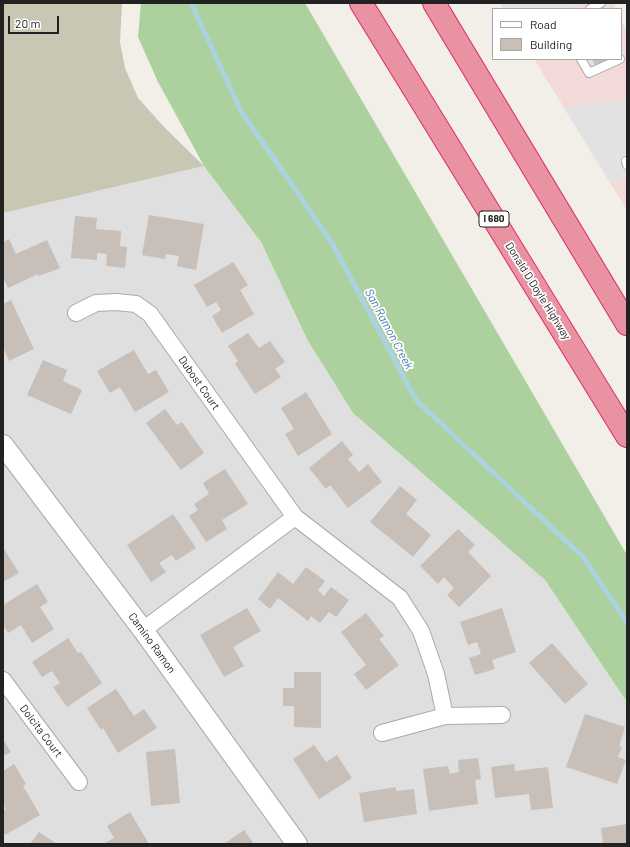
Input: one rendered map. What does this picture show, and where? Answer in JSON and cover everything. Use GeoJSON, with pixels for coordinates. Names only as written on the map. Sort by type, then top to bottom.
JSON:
{"type":"FeatureCollection","features":[{"type":"Feature","properties":{"kind":"highway","name":"Donald D Doyle Highway"},"geometry":{"type":"LineString","coordinates":[[362,3],[627,436]]}},
{"type":"Feature","properties":{"kind":"highway"},"geometry":{"type":"LineString","coordinates":[[434,3],[627,324]]}},
{"type":"Feature","properties":{"kind":"street","name":"Dubost Court"},"geometry":{"type":"LineString","coordinates":[[76,313],[96,303],[116,302],[136,304],[150,314],[295,517],[400,598],[421,631],[436,674],[445,716]]}},
{"type":"Feature","properties":{"kind":"street","name":"Camino Ramon"},"geometry":{"type":"LineString","coordinates":[[6,456],[143,630],[297,844]]}},
{"type":"Feature","properties":{"kind":"street"},"geometry":{"type":"LineString","coordinates":[[143,630],[295,517]]}},
{"type":"Feature","properties":{"kind":"street","name":"Dolcita Court"},"geometry":{"type":"LineString","coordinates":[[3,680],[79,782]]}},
{"type":"Feature","properties":{"kind":"street"},"geometry":{"type":"LineString","coordinates":[[382,734],[445,716],[502,715]]}},
{"type":"Feature","properties":{"kind":"lane"},"geometry":{"type":"LineString","coordinates":[[592,8],[601,3]]}},
{"type":"Feature","properties":{"kind":"lane"},"geometry":{"type":"LineString","coordinates":[[582,60],[589,74],[619,60]]}},
{"type":"Feature","properties":{"kind":"shaded area"},"geometry":{"type":"Polygon","coordinates":[[[3,3],[122,3],[120,42],[125,68],[138,98],[165,128],[204,166],[3,213],[3,3]]]}},
{"type":"Feature","properties":{"kind":"shaded area"},"geometry":{"type":"Polygon","coordinates":[[[500,3],[613,3],[616,8],[503,8],[500,3]]]}},
{"type":"Feature","properties":{"kind":"shaded area"},"geometry":{"type":"Polygon","coordinates":[[[500,3],[582,3],[572,8],[503,8],[500,3]]]}},
{"type":"Feature","properties":{"kind":"shaded area"},"geometry":{"type":"Polygon","coordinates":[[[622,22],[627,32],[627,210],[535,60],[622,60],[622,22]]]}},
{"type":"Feature","properties":{"kind":"shaded area"},"geometry":{"type":"Polygon","coordinates":[[[627,99],[627,176],[611,184],[564,108],[627,99]]]}},
{"type":"Feature","properties":{"kind":"shaded area"},"geometry":{"type":"Polygon","coordinates":[[[204,166],[261,242],[308,341],[353,413],[545,580],[627,702],[627,844],[3,844],[3,213],[204,166]]]}},
{"type":"Feature","properties":{"kind":"green space"},"geometry":{"type":"Polygon","coordinates":[[[141,3],[305,3],[627,555],[627,702],[545,580],[353,413],[308,341],[261,242],[204,166],[158,82],[138,37],[141,3]]]}},
{"type":"Feature","properties":{"kind":"building"},"geometry":{"type":"Polygon","coordinates":[[[592,60],[609,60],[596,67],[592,60]]]}},
{"type":"Feature","properties":{"kind":"building"},"geometry":{"type":"Polygon","coordinates":[[[149,215],[204,224],[196,270],[177,266],[179,256],[166,254],[165,259],[142,255],[149,215]]]}},
{"type":"Feature","properties":{"kind":"building"},"geometry":{"type":"Polygon","coordinates":[[[75,216],[97,218],[96,229],[121,231],[120,246],[127,247],[125,268],[106,266],[107,254],[97,253],[97,260],[71,258],[75,216]]]}},
{"type":"Feature","properties":{"kind":"building"},"geometry":{"type":"Polygon","coordinates":[[[9,239],[16,254],[47,240],[60,268],[39,276],[38,274],[8,288],[3,277],[3,242],[9,239]]]}},
{"type":"Feature","properties":{"kind":"building"},"geometry":{"type":"Polygon","coordinates":[[[233,262],[248,285],[240,290],[254,314],[222,333],[212,316],[221,310],[216,302],[207,307],[194,285],[233,262]]]}},
{"type":"Feature","properties":{"kind":"building"},"geometry":{"type":"Polygon","coordinates":[[[11,300],[34,349],[9,361],[3,347],[3,304],[11,300]]]}},
{"type":"Feature","properties":{"kind":"building"},"geometry":{"type":"Polygon","coordinates":[[[248,333],[259,348],[270,341],[285,362],[275,369],[281,377],[255,394],[235,364],[238,361],[228,346],[248,333]]]}},
{"type":"Feature","properties":{"kind":"building"},"geometry":{"type":"Polygon","coordinates":[[[134,350],[148,374],[156,370],[169,392],[135,412],[120,387],[110,393],[97,371],[134,350]]]}},
{"type":"Feature","properties":{"kind":"building"},"geometry":{"type":"Polygon","coordinates":[[[43,360],[67,370],[63,381],[82,390],[71,414],[27,395],[43,360]]]}},
{"type":"Feature","properties":{"kind":"building"},"geometry":{"type":"Polygon","coordinates":[[[306,392],[332,434],[298,456],[285,434],[294,429],[281,408],[306,392]]]}},
{"type":"Feature","properties":{"kind":"building"},"geometry":{"type":"Polygon","coordinates":[[[165,409],[177,425],[182,422],[204,453],[181,470],[146,423],[165,409]]]}},
{"type":"Feature","properties":{"kind":"building"},"geometry":{"type":"Polygon","coordinates":[[[342,441],[353,455],[348,459],[359,472],[368,464],[382,482],[348,508],[330,485],[326,489],[309,468],[342,441]]]}},
{"type":"Feature","properties":{"kind":"building"},"geometry":{"type":"Polygon","coordinates":[[[225,469],[248,504],[222,520],[227,529],[206,542],[189,516],[198,510],[194,504],[209,494],[203,483],[225,469]]]}},
{"type":"Feature","properties":{"kind":"building"},"geometry":{"type":"Polygon","coordinates":[[[400,486],[417,500],[406,514],[431,535],[413,557],[370,522],[400,486]]]}},
{"type":"Feature","properties":{"kind":"building"},"geometry":{"type":"Polygon","coordinates":[[[173,514],[196,548],[176,561],[172,555],[159,563],[166,572],[151,582],[127,545],[173,514]]]}},
{"type":"Feature","properties":{"kind":"building"},"geometry":{"type":"Polygon","coordinates":[[[458,529],[475,545],[468,552],[491,576],[459,607],[447,595],[454,588],[444,577],[438,584],[420,566],[458,529]]]}},
{"type":"Feature","properties":{"kind":"building"},"geometry":{"type":"Polygon","coordinates":[[[3,547],[19,573],[3,582],[3,547]]]}},
{"type":"Feature","properties":{"kind":"building"},"geometry":{"type":"Polygon","coordinates":[[[306,567],[325,581],[318,590],[324,596],[331,587],[349,600],[336,617],[329,612],[320,623],[311,616],[308,621],[278,598],[270,609],[258,599],[278,572],[293,584],[306,567]]]}},
{"type":"Feature","properties":{"kind":"building"},"geometry":{"type":"Polygon","coordinates":[[[37,584],[48,602],[40,607],[54,629],[32,643],[21,625],[8,633],[3,625],[3,605],[37,584]]]}},
{"type":"Feature","properties":{"kind":"building"},"geometry":{"type":"Polygon","coordinates":[[[247,608],[261,631],[233,647],[244,666],[224,677],[200,635],[247,608]]]}},
{"type":"Feature","properties":{"kind":"building"},"geometry":{"type":"Polygon","coordinates":[[[502,608],[516,652],[492,660],[495,669],[475,675],[469,658],[481,654],[477,642],[468,645],[460,622],[502,608]]]}},
{"type":"Feature","properties":{"kind":"building"},"geometry":{"type":"Polygon","coordinates":[[[366,613],[384,636],[379,639],[399,665],[366,690],[354,674],[366,665],[341,632],[366,613]]]}},
{"type":"Feature","properties":{"kind":"building"},"geometry":{"type":"Polygon","coordinates":[[[68,638],[78,653],[81,652],[102,683],[67,707],[53,687],[60,683],[52,671],[42,677],[32,662],[68,638]]]}},
{"type":"Feature","properties":{"kind":"building"},"geometry":{"type":"Polygon","coordinates":[[[552,643],[588,684],[565,704],[529,663],[552,643]]]}},
{"type":"Feature","properties":{"kind":"building"},"geometry":{"type":"Polygon","coordinates":[[[294,672],[321,672],[321,728],[294,727],[294,706],[283,706],[283,688],[294,688],[294,672]]]}},
{"type":"Feature","properties":{"kind":"building"},"geometry":{"type":"Polygon","coordinates":[[[116,689],[134,716],[144,709],[157,728],[118,753],[103,728],[101,730],[87,708],[116,689]]]}},
{"type":"Feature","properties":{"kind":"building"},"geometry":{"type":"Polygon","coordinates":[[[585,714],[625,727],[619,746],[622,747],[618,757],[626,760],[617,784],[566,767],[585,714]]]}},
{"type":"Feature","properties":{"kind":"building"},"geometry":{"type":"Polygon","coordinates":[[[3,739],[11,752],[3,756],[3,739]]]}},
{"type":"Feature","properties":{"kind":"building"},"geometry":{"type":"Polygon","coordinates":[[[314,745],[326,762],[337,755],[352,778],[319,799],[293,759],[314,745]]]}},
{"type":"Feature","properties":{"kind":"building"},"geometry":{"type":"Polygon","coordinates":[[[175,749],[180,803],[151,806],[146,752],[175,749]]]}},
{"type":"Feature","properties":{"kind":"building"},"geometry":{"type":"Polygon","coordinates":[[[478,758],[481,779],[475,780],[478,804],[429,811],[423,769],[448,766],[450,774],[459,772],[458,760],[478,758]]]}},
{"type":"Feature","properties":{"kind":"building"},"geometry":{"type":"Polygon","coordinates":[[[14,764],[26,784],[23,786],[40,815],[5,835],[3,832],[3,811],[6,809],[3,804],[3,771],[14,764]]]}},
{"type":"Feature","properties":{"kind":"building"},"geometry":{"type":"Polygon","coordinates":[[[514,764],[515,771],[548,767],[553,808],[531,810],[529,794],[495,798],[491,767],[514,764]]]}},
{"type":"Feature","properties":{"kind":"building"},"geometry":{"type":"Polygon","coordinates":[[[396,787],[396,791],[414,789],[417,814],[364,822],[359,793],[396,787]]]}},
{"type":"Feature","properties":{"kind":"building"},"geometry":{"type":"Polygon","coordinates":[[[130,812],[149,844],[103,844],[114,838],[107,826],[130,812]]]}},
{"type":"Feature","properties":{"kind":"building"},"geometry":{"type":"Polygon","coordinates":[[[627,824],[627,844],[603,844],[601,828],[627,824]]]}},
{"type":"Feature","properties":{"kind":"building"},"geometry":{"type":"Polygon","coordinates":[[[244,830],[254,844],[224,844],[244,830]]]}},
{"type":"Feature","properties":{"kind":"building"},"geometry":{"type":"Polygon","coordinates":[[[39,832],[57,844],[30,844],[39,832]]]}},
{"type":"Feature","properties":{"kind":"waterway","name":"San Ramon Creek"},"geometry":{"type":"LineString","coordinates":[[191,3],[241,111],[332,243],[416,400],[583,557],[627,622]]}}]}
